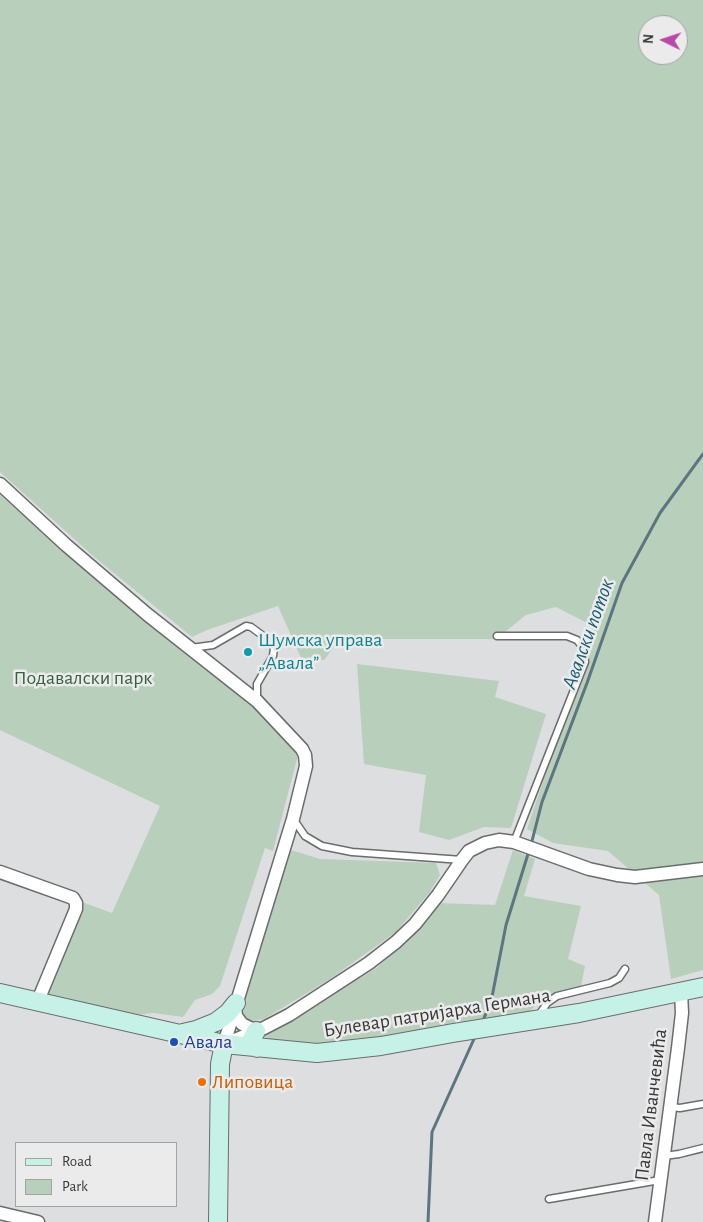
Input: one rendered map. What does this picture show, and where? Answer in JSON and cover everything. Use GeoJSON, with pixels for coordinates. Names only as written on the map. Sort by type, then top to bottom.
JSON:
{"type":"FeatureCollection","features":[{"type":"Feature","properties":{"kind":"main road","name":"Булевар патријарха Германа"},"geometry":{"type":"LineString","coordinates":[[0,993],[37,1003],[224,1044],[258,1036],[317,1052],[354,1050],[542,1019],[703,987]]}},
{"type":"Feature","properties":{"kind":"main road"},"geometry":{"type":"LineString","coordinates":[[175,1033],[208,1026],[228,1013],[235,1005]]}},
{"type":"Feature","properties":{"kind":"main road"},"geometry":{"type":"LineString","coordinates":[[218,1222],[220,1064],[224,1044]]}},
{"type":"Feature","properties":{"kind":"street"},"geometry":{"type":"LineString","coordinates":[[0,484],[66,545],[148,615],[257,701],[302,748],[305,755],[306,766],[293,819],[224,1044]]}},
{"type":"Feature","properties":{"kind":"street"},"geometry":{"type":"LineString","coordinates":[[235,1005],[236,1016],[242,1024],[252,1029],[258,1036],[370,963],[396,942],[415,924],[469,851],[484,843],[499,840],[514,842],[589,869],[616,875],[635,877],[703,869]]}},
{"type":"Feature","properties":{"kind":"street"},"geometry":{"type":"LineString","coordinates":[[0,872],[73,898],[76,903],[76,910],[37,1003]]}},
{"type":"Feature","properties":{"kind":"street","name":"Павла Иванчевића"},"geometry":{"type":"LineString","coordinates":[[655,1222],[682,1013],[681,992]]}},
{"type":"Feature","properties":{"kind":"street"},"geometry":{"type":"LineString","coordinates":[[0,1213],[38,1222]]}},
{"type":"Feature","properties":{"kind":"lane"},"geometry":{"type":"LineString","coordinates":[[190,648],[212,645],[246,626],[251,627],[270,641],[274,648],[273,656],[257,684],[257,701]]}},
{"type":"Feature","properties":{"kind":"lane"},"geometry":{"type":"LineString","coordinates":[[497,636],[567,636],[577,640],[582,646],[584,653],[584,662],[514,842]]}},
{"type":"Feature","properties":{"kind":"lane"},"geometry":{"type":"LineString","coordinates":[[293,819],[306,836],[322,846],[352,852],[462,860]]}},
{"type":"Feature","properties":{"kind":"lane"},"geometry":{"type":"LineString","coordinates":[[542,1019],[541,1012],[547,1002],[557,996],[610,983],[619,978],[625,969]]}},
{"type":"Feature","properties":{"kind":"lane"},"geometry":{"type":"LineString","coordinates":[[671,1107],[680,1108],[703,1104]]}},
{"type":"Feature","properties":{"kind":"lane"},"geometry":{"type":"LineString","coordinates":[[664,1156],[673,1156],[703,1148]]}},
{"type":"Feature","properties":{"kind":"lane"},"geometry":{"type":"LineString","coordinates":[[549,1199],[660,1180]]}},
{"type":"Feature","properties":{"kind":"green space"},"geometry":{"type":"Polygon","coordinates":[[[0,0],[703,0],[703,970],[671,979],[659,895],[608,851],[553,843],[527,829],[595,627],[556,607],[526,615],[496,639],[340,639],[324,660],[302,660],[278,606],[192,637],[92,555],[0,472],[0,0]]]}},
{"type":"Feature","properties":{"kind":"green space","name":"Подавалски парк"},"geometry":{"type":"Polygon","coordinates":[[[0,495],[137,615],[253,706],[293,746],[298,755],[273,851],[265,848],[220,986],[212,994],[195,1000],[183,1017],[153,1013],[128,1016],[40,999],[79,901],[112,913],[160,806],[0,730],[0,495]]]}},
{"type":"Feature","properties":{"kind":"green space"},"geometry":{"type":"Polygon","coordinates":[[[357,664],[499,681],[495,697],[546,714],[511,828],[484,827],[449,840],[419,832],[426,775],[364,764],[357,664]]]}},
{"type":"Feature","properties":{"kind":"green space"},"geometry":{"type":"Polygon","coordinates":[[[291,850],[320,859],[436,863],[440,875],[429,893],[396,932],[330,979],[264,1019],[249,1022],[243,1017],[239,1006],[291,850]]]}},
{"type":"Feature","properties":{"kind":"green space"},"geometry":{"type":"Polygon","coordinates":[[[513,850],[535,859],[524,896],[581,906],[568,959],[585,966],[581,986],[545,996],[527,1014],[464,1021],[331,1046],[258,1046],[258,1034],[321,1001],[378,967],[416,930],[437,903],[495,905],[513,850]]]}},
{"type":"Feature","properties":{"kind":"waterway","name":"Авалски поток"},"geometry":{"type":"LineString","coordinates":[[532,841],[542,802],[622,583],[660,513],[703,454]]}},
{"type":"Feature","properties":{"kind":"waterway","name":"Авалски поток"},"geometry":{"type":"LineString","coordinates":[[484,1018],[491,1002],[506,925],[528,854]]}},
{"type":"Feature","properties":{"kind":"waterway","name":"Авалски поток"},"geometry":{"type":"LineString","coordinates":[[428,1222],[432,1132],[474,1039]]}},
{"type":"Feature","properties":{"kind":"place","name":"Шумска управа „Авала”"},"geometry":{"type":"Point","coordinates":[248,652]}},
{"type":"Feature","properties":{"kind":"place","name":"Авала"},"geometry":{"type":"Point","coordinates":[174,1042]}},
{"type":"Feature","properties":{"kind":"place","name":"Липовица"},"geometry":{"type":"Point","coordinates":[202,1082]}}]}
